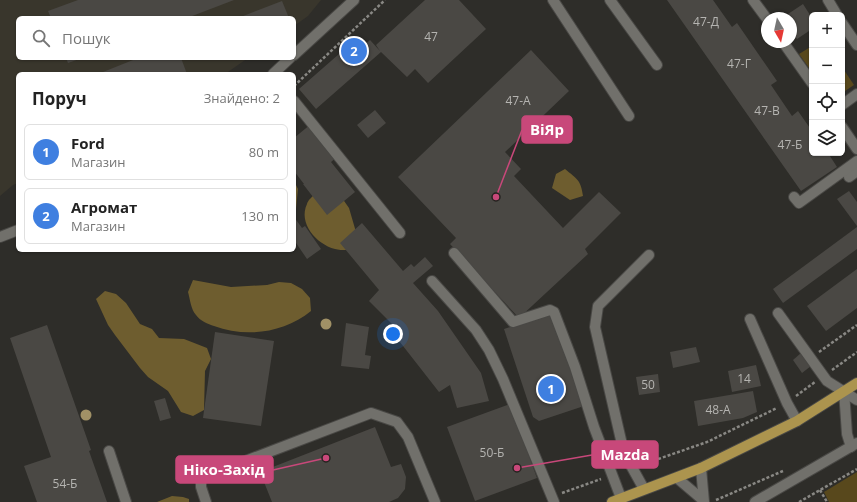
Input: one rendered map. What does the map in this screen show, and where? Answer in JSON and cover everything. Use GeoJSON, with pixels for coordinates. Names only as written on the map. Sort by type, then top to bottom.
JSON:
{"type":"FeatureCollection","features":[{"type":"Feature","properties":{"kind":"main road"},"geometry":{"type":"LineString","coordinates":[[617,500],[701,468],[797,421],[857,383]]}},
{"type":"Feature","properties":{"kind":"street"},"geometry":{"type":"LineString","coordinates":[[296,53],[354,0]]}},
{"type":"Feature","properties":{"kind":"street"},"geometry":{"type":"LineString","coordinates":[[552,0],[629,116]]}},
{"type":"Feature","properties":{"kind":"street"},"geometry":{"type":"LineString","coordinates":[[610,0],[657,65]]}},
{"type":"Feature","properties":{"kind":"street"},"geometry":{"type":"LineString","coordinates":[[754,0],[762,12]]}},
{"type":"Feature","properties":{"kind":"street"},"geometry":{"type":"LineString","coordinates":[[828,0],[835,12]]}},
{"type":"Feature","properties":{"kind":"street"},"geometry":{"type":"LineString","coordinates":[[845,27],[857,45]]}},
{"type":"Feature","properties":{"kind":"street"},"geometry":{"type":"LineString","coordinates":[[787,48],[809,79]]}},
{"type":"Feature","properties":{"kind":"street"},"geometry":{"type":"LineString","coordinates":[[275,72],[288,60]]}},
{"type":"Feature","properties":{"kind":"street"},"geometry":{"type":"LineString","coordinates":[[845,103],[857,94]]}},
{"type":"Feature","properties":{"kind":"street"},"geometry":{"type":"LineString","coordinates":[[296,104],[400,233]]}},
{"type":"Feature","properties":{"kind":"street"},"geometry":{"type":"LineString","coordinates":[[845,131],[857,149]]}},
{"type":"Feature","properties":{"kind":"street"},"geometry":{"type":"LineString","coordinates":[[794,197],[799,203],[823,181],[857,161]]}},
{"type":"Feature","properties":{"kind":"street"},"geometry":{"type":"LineString","coordinates":[[0,237],[16,231]]}},
{"type":"Feature","properties":{"kind":"street"},"geometry":{"type":"LineString","coordinates":[[454,253],[513,322],[550,310],[554,312],[575,367],[594,427],[608,460],[617,500]]}},
{"type":"Feature","properties":{"kind":"street"},"geometry":{"type":"LineString","coordinates":[[644,489],[624,453],[595,327],[598,306],[649,255]]}},
{"type":"Feature","properties":{"kind":"street"},"geometry":{"type":"LineString","coordinates":[[432,281],[476,330],[489,350],[503,379],[554,502]]}},
{"type":"Feature","properties":{"kind":"street"},"geometry":{"type":"LineString","coordinates":[[778,313],[827,381],[857,400]]}},
{"type":"Feature","properties":{"kind":"street"},"geometry":{"type":"LineString","coordinates":[[750,319],[787,403],[797,421]]}},
{"type":"Feature","properties":{"kind":"street"},"geometry":{"type":"LineString","coordinates":[[755,502],[854,445],[847,434],[844,392]]}},
{"type":"Feature","properties":{"kind":"street"},"geometry":{"type":"LineString","coordinates":[[206,502],[201,487],[201,478],[371,413],[397,422],[408,437],[432,501]]}},
{"type":"Feature","properties":{"kind":"street"},"geometry":{"type":"LineString","coordinates":[[109,451],[126,502]]}},
{"type":"Feature","properties":{"kind":"street"},"geometry":{"type":"LineString","coordinates":[[608,460],[624,453]]}},
{"type":"Feature","properties":{"kind":"street"},"geometry":{"type":"LineString","coordinates":[[701,468],[706,501]]}},
{"type":"Feature","properties":{"kind":"street"},"geometry":{"type":"LineString","coordinates":[[677,478],[706,501]]}},
{"type":"Feature","properties":{"kind":"path"},"geometry":{"type":"LineString","coordinates":[[296,84],[385,0]]}},
{"type":"Feature","properties":{"kind":"path"},"geometry":{"type":"LineString","coordinates":[[810,358],[857,325]]}},
{"type":"Feature","properties":{"kind":"path"},"geometry":{"type":"LineString","coordinates":[[637,467],[708,442],[750,423],[787,403],[857,352]]}},
{"type":"Feature","properties":{"kind":"path"},"geometry":{"type":"LineString","coordinates":[[706,501],[789,468]]}},
{"type":"Feature","properties":{"kind":"path"},"geometry":{"type":"LineString","coordinates":[[799,502],[857,469]]}},
{"type":"Feature","properties":{"kind":"path"},"geometry":{"type":"LineString","coordinates":[[820,490],[827,502]]}},
{"type":"Feature","properties":{"kind":"shaded area"},"geometry":{"type":"Polygon","coordinates":[[[0,0],[321,0],[308,16],[296,25],[296,16],[16,16],[16,60],[245,60],[228,72],[16,72],[16,184],[0,196],[0,0]]]}},
{"type":"Feature","properties":{"kind":"shaded area"},"geometry":{"type":"Polygon","coordinates":[[[809,48],[809,68],[799,54],[809,48]]]}},
{"type":"Feature","properties":{"kind":"shaded area"},"geometry":{"type":"Polygon","coordinates":[[[845,72],[854,85],[845,91],[845,72]]]}},
{"type":"Feature","properties":{"kind":"shaded area"},"geometry":{"type":"Polygon","coordinates":[[[565,169],[580,183],[583,196],[570,200],[552,188],[556,174],[565,169]]]}},
{"type":"Feature","properties":{"kind":"shaded area"},"geometry":{"type":"Polygon","coordinates":[[[296,185],[298,189],[296,209],[296,185]]]}},
{"type":"Feature","properties":{"kind":"shaded area"},"geometry":{"type":"Polygon","coordinates":[[[315,194],[342,198],[349,208],[356,232],[347,250],[336,249],[321,243],[310,232],[305,218],[305,211],[308,201],[315,194]]]}},
{"type":"Feature","properties":{"kind":"shaded area"},"geometry":{"type":"Polygon","coordinates":[[[193,280],[231,287],[267,285],[279,282],[291,283],[302,289],[310,298],[311,311],[277,329],[252,332],[226,330],[204,322],[194,313],[188,292],[193,280]]]}},
{"type":"Feature","properties":{"kind":"shaded area"},"geometry":{"type":"Polygon","coordinates":[[[105,291],[116,294],[126,303],[140,324],[152,329],[159,338],[184,339],[207,348],[211,359],[205,371],[204,410],[193,416],[181,412],[168,391],[148,377],[140,368],[108,325],[96,299],[105,291]]]}},
{"type":"Feature","properties":{"kind":"shaded area"},"geometry":{"type":"Polygon","coordinates":[[[857,472],[857,502],[829,502],[824,492],[857,472]]]}},
{"type":"Feature","properties":{"kind":"shaded area"},"geometry":{"type":"Polygon","coordinates":[[[172,496],[189,499],[189,502],[157,502],[172,496]]]}},
{"type":"Feature","properties":{"kind":"building"},"geometry":{"type":"Polygon","coordinates":[[[78,0],[234,0],[192,16],[50,16],[48,11],[78,0]]]}},
{"type":"Feature","properties":{"kind":"building"},"geometry":{"type":"Polygon","coordinates":[[[425,0],[459,0],[486,29],[428,83],[415,69],[407,77],[381,52],[316,109],[299,89],[347,47],[350,50],[356,45],[359,50],[370,40],[380,51],[376,45],[425,0]]]}},
{"type":"Feature","properties":{"kind":"building"},"geometry":{"type":"Polygon","coordinates":[[[667,0],[713,0],[732,27],[737,23],[777,81],[771,85],[792,116],[798,111],[809,127],[809,156],[830,156],[837,167],[801,191],[667,0]]]}},
{"type":"Feature","properties":{"kind":"building"},"geometry":{"type":"Polygon","coordinates":[[[282,1],[288,16],[243,16],[282,1]]]}},
{"type":"Feature","properties":{"kind":"building"},"geometry":{"type":"Polygon","coordinates":[[[803,4],[809,13],[809,31],[797,39],[797,12],[791,12],[803,4]]]}},
{"type":"Feature","properties":{"kind":"building"},"geometry":{"type":"Polygon","coordinates":[[[531,50],[569,91],[505,152],[521,169],[514,176],[563,228],[599,192],[621,213],[585,249],[588,254],[519,318],[450,244],[456,238],[398,177],[531,50]]]}},
{"type":"Feature","properties":{"kind":"building"},"geometry":{"type":"Polygon","coordinates":[[[67,60],[76,60],[68,63],[67,60]]]}},
{"type":"Feature","properties":{"kind":"building"},"geometry":{"type":"Polygon","coordinates":[[[133,60],[182,60],[186,72],[103,72],[133,60]]]}},
{"type":"Feature","properties":{"kind":"building"},"geometry":{"type":"Polygon","coordinates":[[[375,110],[386,123],[368,138],[357,125],[375,110]]]}},
{"type":"Feature","properties":{"kind":"building"},"geometry":{"type":"Polygon","coordinates":[[[311,124],[338,156],[331,162],[355,192],[327,215],[296,174],[296,136],[311,124]]]}},
{"type":"Feature","properties":{"kind":"building"},"geometry":{"type":"Polygon","coordinates":[[[849,191],[857,202],[857,226],[837,199],[849,191]]]}},
{"type":"Feature","properties":{"kind":"building"},"geometry":{"type":"Polygon","coordinates":[[[296,220],[302,228],[305,226],[321,249],[307,259],[296,243],[296,220]]]}},
{"type":"Feature","properties":{"kind":"building"},"geometry":{"type":"Polygon","coordinates":[[[362,223],[403,271],[411,264],[414,267],[425,257],[433,266],[413,283],[438,311],[481,373],[489,401],[457,408],[450,385],[439,392],[396,337],[401,333],[369,301],[379,290],[340,243],[362,223]]]}},
{"type":"Feature","properties":{"kind":"building"},"geometry":{"type":"Polygon","coordinates":[[[857,227],[857,249],[783,303],[773,289],[857,227]]]}},
{"type":"Feature","properties":{"kind":"building"},"geometry":{"type":"Polygon","coordinates":[[[857,269],[857,308],[826,331],[807,306],[857,269]]]}},
{"type":"Feature","properties":{"kind":"building"},"geometry":{"type":"Polygon","coordinates":[[[551,313],[582,403],[581,407],[539,421],[533,417],[504,329],[551,313]]]}},
{"type":"Feature","properties":{"kind":"building"},"geometry":{"type":"Polygon","coordinates":[[[346,323],[369,327],[365,355],[371,356],[369,369],[341,366],[346,323]]]}},
{"type":"Feature","properties":{"kind":"building"},"geometry":{"type":"Polygon","coordinates":[[[47,325],[91,450],[89,451],[107,502],[37,502],[24,466],[51,457],[10,338],[47,325]]]}},
{"type":"Feature","properties":{"kind":"building"},"geometry":{"type":"Polygon","coordinates":[[[215,332],[274,341],[261,426],[203,418],[215,332]]]}},
{"type":"Feature","properties":{"kind":"building"},"geometry":{"type":"Polygon","coordinates":[[[696,347],[700,362],[673,368],[670,352],[696,347]]]}},
{"type":"Feature","properties":{"kind":"building"},"geometry":{"type":"Polygon","coordinates":[[[801,353],[811,366],[802,373],[793,360],[801,353]]]}},
{"type":"Feature","properties":{"kind":"building"},"geometry":{"type":"Polygon","coordinates":[[[756,365],[761,386],[732,392],[728,371],[756,365]]]}},
{"type":"Feature","properties":{"kind":"building"},"geometry":{"type":"Polygon","coordinates":[[[658,374],[660,392],[639,395],[636,377],[658,374]]]}},
{"type":"Feature","properties":{"kind":"building"},"geometry":{"type":"Polygon","coordinates":[[[753,391],[757,412],[743,418],[698,426],[694,401],[753,391]]]}},
{"type":"Feature","properties":{"kind":"building"},"geometry":{"type":"Polygon","coordinates":[[[165,398],[171,418],[160,421],[154,401],[165,398]]]}},
{"type":"Feature","properties":{"kind":"building"},"geometry":{"type":"Polygon","coordinates":[[[510,404],[537,478],[475,501],[447,427],[510,404]]]}},
{"type":"Feature","properties":{"kind":"building"},"geometry":{"type":"Polygon","coordinates":[[[375,427],[391,467],[401,464],[406,477],[405,489],[398,498],[389,502],[272,502],[260,472],[375,427]]]}},
{"type":"Feature","properties":{"kind":"place","name":"Агромат"},"geometry":{"type":"Point","coordinates":[354,51]}},
{"type":"Feature","properties":{"kind":"place","name":"ВіЯр"},"geometry":{"type":"Point","coordinates":[496,197]}},
{"type":"Feature","properties":{"kind":"place","name":"Ford"},"geometry":{"type":"Point","coordinates":[551,389]}},
{"type":"Feature","properties":{"kind":"place","name":"Ніко-Захід"},"geometry":{"type":"Point","coordinates":[326,458]}},
{"type":"Feature","properties":{"kind":"place","name":"Mazda"},"geometry":{"type":"Point","coordinates":[517,468]}}]}
